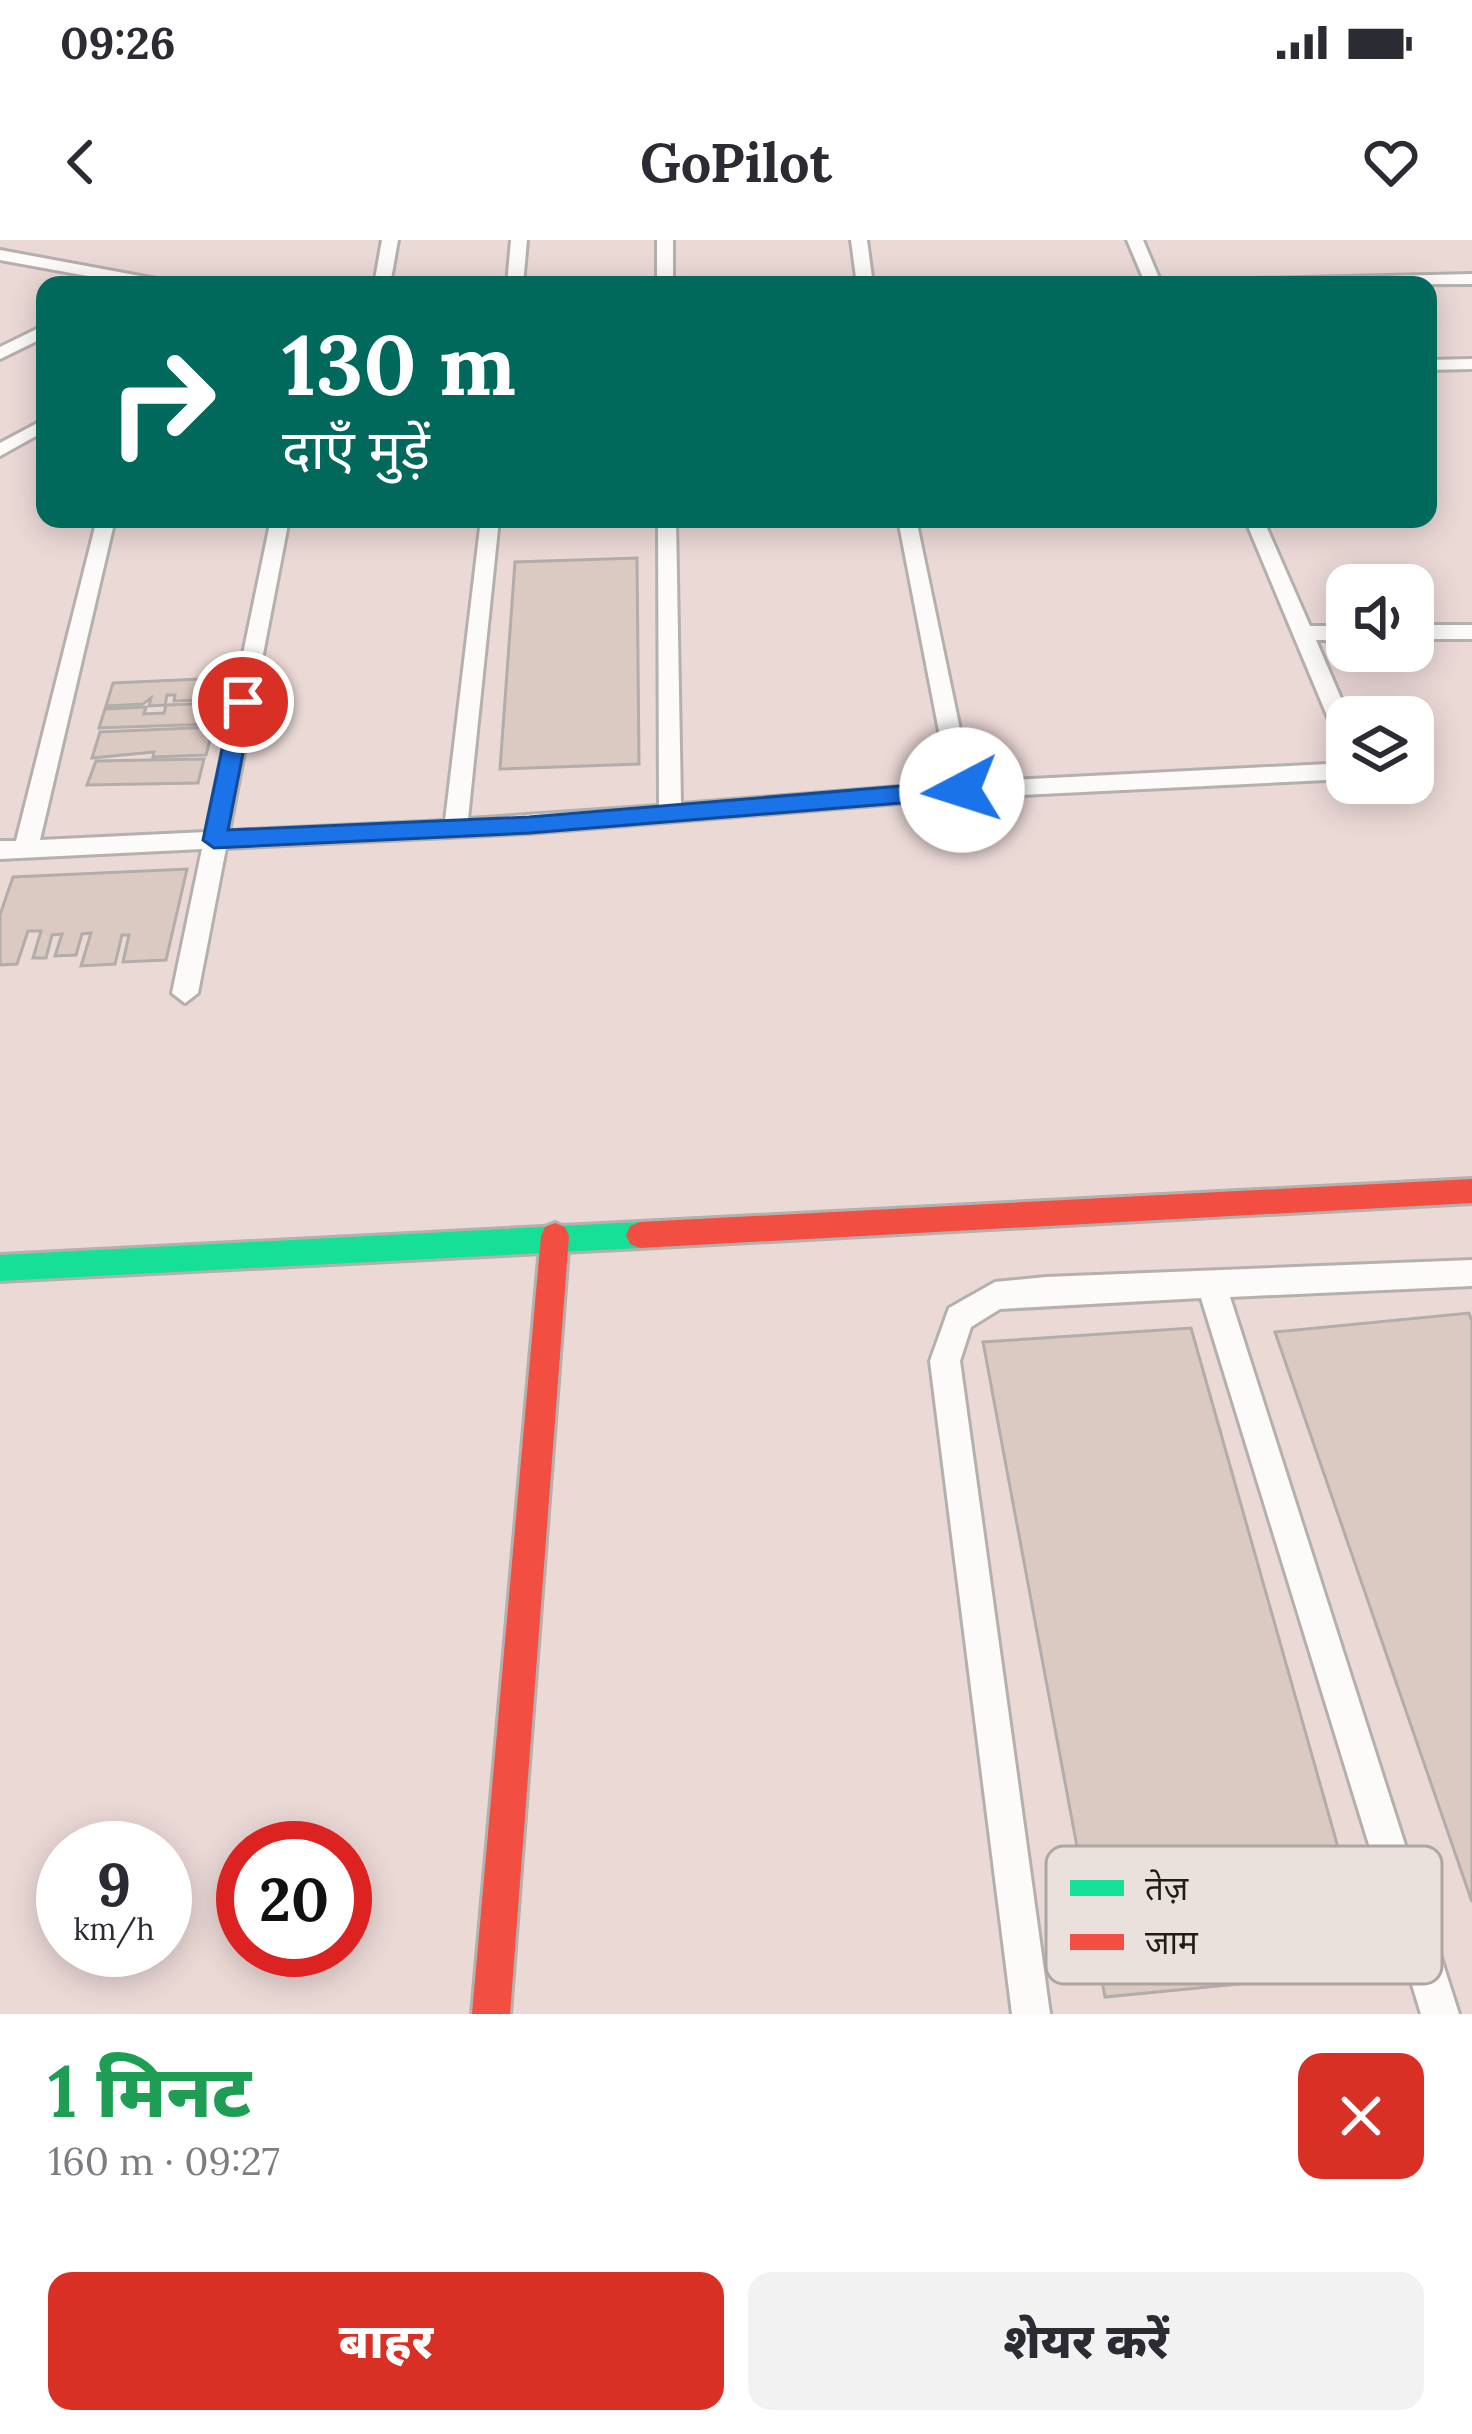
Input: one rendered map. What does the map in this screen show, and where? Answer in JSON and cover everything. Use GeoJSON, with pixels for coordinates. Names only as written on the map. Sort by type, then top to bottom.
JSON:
{"type":"FeatureCollection","features":[{"type":"Feature","properties":{"kind":"street"},"geometry":{"type":"LineString","coordinates":[[0,1268],[1472,1191]]}},
{"type":"Feature","properties":{"kind":"street"},"geometry":{"type":"LineString","coordinates":[[491,2014],[555,1236]]}},
{"type":"Feature","properties":{"kind":"lane"},"geometry":{"type":"LineString","coordinates":[[384,276],[390,240]]}},
{"type":"Feature","properties":{"kind":"lane"},"geometry":{"type":"LineString","coordinates":[[516,276],[519,240]]}},
{"type":"Feature","properties":{"kind":"lane"},"geometry":{"type":"LineString","coordinates":[[665,240],[665,276]]}},
{"type":"Feature","properties":{"kind":"lane"},"geometry":{"type":"LineString","coordinates":[[859,240],[864,276]]}},
{"type":"Feature","properties":{"kind":"lane"},"geometry":{"type":"LineString","coordinates":[[1135,240],[1150,276]]}},
{"type":"Feature","properties":{"kind":"lane"},"geometry":{"type":"LineString","coordinates":[[0,255],[99,276]]}},
{"type":"Feature","properties":{"kind":"lane"},"geometry":{"type":"LineString","coordinates":[[1437,280],[1472,279]]}},
{"type":"Feature","properties":{"kind":"lane"},"geometry":{"type":"LineString","coordinates":[[0,354],[36,334]]}},
{"type":"Feature","properties":{"kind":"lane"},"geometry":{"type":"LineString","coordinates":[[1437,365],[1472,364]]}},
{"type":"Feature","properties":{"kind":"lane"},"geometry":{"type":"LineString","coordinates":[[0,451],[36,429]]}},
{"type":"Feature","properties":{"kind":"lane"},"geometry":{"type":"LineString","coordinates":[[26,849],[104,528]]}},
{"type":"Feature","properties":{"kind":"lane"},"geometry":{"type":"LineString","coordinates":[[185,993],[278,528]]}},
{"type":"Feature","properties":{"kind":"lane"},"geometry":{"type":"LineString","coordinates":[[456,828],[489,528]]}},
{"type":"Feature","properties":{"kind":"lane"},"geometry":{"type":"LineString","coordinates":[[667,528],[670,813]]}},
{"type":"Feature","properties":{"kind":"lane"},"geometry":{"type":"LineString","coordinates":[[909,528],[962,790]]}},
{"type":"Feature","properties":{"kind":"lane"},"geometry":{"type":"LineString","coordinates":[[1258,528],[1330,696]]}},
{"type":"Feature","properties":{"kind":"lane"},"geometry":{"type":"LineString","coordinates":[[1434,632],[1472,632]]}},
{"type":"Feature","properties":{"kind":"lane"},"geometry":{"type":"LineString","coordinates":[[1303,633],[1326,633]]}},
{"type":"Feature","properties":{"kind":"lane"},"geometry":{"type":"LineString","coordinates":[[0,850],[456,828],[962,790],[1326,772]]}},
{"type":"Feature","properties":{"kind":"lane"},"geometry":{"type":"LineString","coordinates":[[1031,2014],[945,1361],[959,1318],[995,1296],[1472,1273]]}},
{"type":"Feature","properties":{"kind":"lane"},"geometry":{"type":"LineString","coordinates":[[1211,1284],[1387,1846]]}},
{"type":"Feature","properties":{"kind":"lane"},"geometry":{"type":"LineString","coordinates":[[1431,1984],[1440,2014]]}},
{"type":"Feature","properties":{"kind":"shaded area"},"geometry":{"type":"Polygon","coordinates":[[[0,240],[1472,240],[1472,2014],[0,2014],[0,240]]]}},
{"type":"Feature","properties":{"kind":"building"},"geometry":{"type":"Polygon","coordinates":[[[637,558],[639,764],[500,769],[515,562],[637,558]]]}},
{"type":"Feature","properties":{"kind":"building"},"geometry":{"type":"Polygon","coordinates":[[[222,678],[217,699],[174,701],[175,695],[167,695],[165,705],[149,706],[151,698],[143,704],[106,706],[113,683],[222,678]]]}},
{"type":"Feature","properties":{"kind":"building"},"geometry":{"type":"Polygon","coordinates":[[[215,703],[210,724],[99,728],[105,709],[146,707],[144,714],[164,713],[166,705],[215,703]]]}},
{"type":"Feature","properties":{"kind":"building"},"geometry":{"type":"Polygon","coordinates":[[[213,727],[206,755],[153,757],[154,752],[92,758],[100,732],[213,727]]]}},
{"type":"Feature","properties":{"kind":"building"},"geometry":{"type":"Polygon","coordinates":[[[204,759],[198,783],[87,785],[96,761],[204,759]]]}},
{"type":"Feature","properties":{"kind":"building"},"geometry":{"type":"Polygon","coordinates":[[[187,869],[166,960],[123,962],[129,935],[122,935],[115,964],[81,966],[91,933],[82,934],[76,955],[55,956],[62,934],[52,935],[46,958],[33,958],[41,931],[28,931],[17,964],[0,965],[0,915],[13,877],[187,869]]]}},
{"type":"Feature","properties":{"kind":"building"},"geometry":{"type":"Polygon","coordinates":[[[1469,1313],[1472,1321],[1472,1902],[1275,1332],[1469,1313]]]}},
{"type":"Feature","properties":{"kind":"building"},"geometry":{"type":"Polygon","coordinates":[[[1191,1328],[1338,1846],[1077,1846],[983,1342],[1191,1328]]]}},
{"type":"Feature","properties":{"kind":"building"},"geometry":{"type":"Polygon","coordinates":[[[1103,1984],[1239,1984],[1105,1997],[1103,1984]]]}},
{"type":"Feature","properties":{"kind":"traffic: fast"},"geometry":{"type":"LineString","coordinates":[[0,1268],[640,1235]]}},
{"type":"Feature","properties":{"kind":"traffic: jam"},"geometry":{"type":"LineString","coordinates":[[640,1235],[1472,1191]]}},
{"type":"Feature","properties":{"kind":"traffic: jam"},"geometry":{"type":"LineString","coordinates":[[491,2014],[555,1236]]}},
{"type":"Feature","properties":{"kind":"route"},"geometry":{"type":"LineString","coordinates":[[243,702],[214,840],[529,825],[962,790]]}}]}
